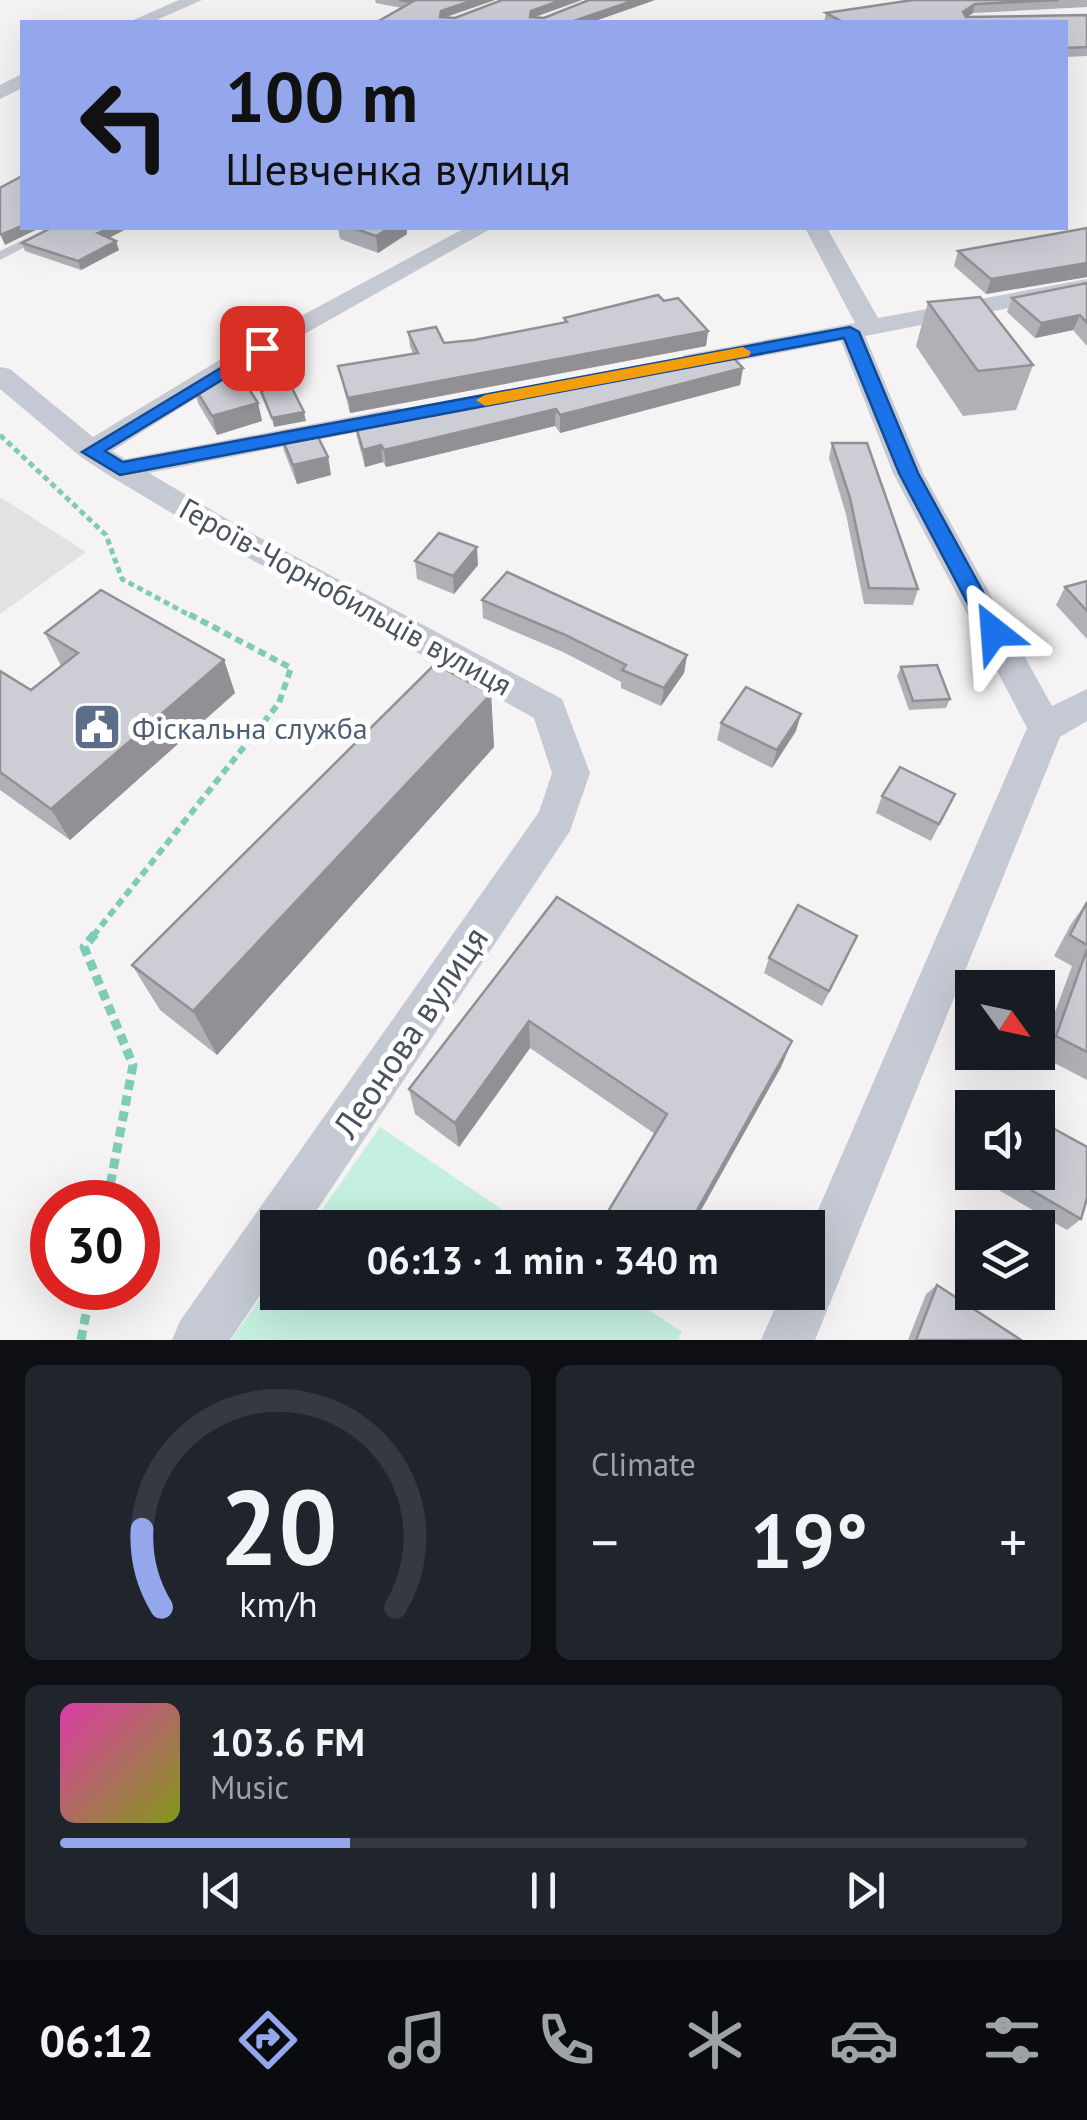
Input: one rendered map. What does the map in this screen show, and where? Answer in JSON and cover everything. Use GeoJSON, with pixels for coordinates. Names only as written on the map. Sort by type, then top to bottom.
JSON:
{"type":"FeatureCollection","features":[{"type":"Feature","properties":{"kind":"street"},"geometry":{"type":"LineString","coordinates":[[143,20],[194,0]]}},
{"type":"Feature","properties":{"kind":"street"},"geometry":{"type":"LineString","coordinates":[[91,452],[230,365],[477,230]]}},
{"type":"Feature","properties":{"kind":"street"},"geometry":{"type":"LineString","coordinates":[[817,230],[861,330],[908,473],[1045,728]]}},
{"type":"Feature","properties":{"kind":"street"},"geometry":{"type":"LineString","coordinates":[[657,368],[1087,286]]}},
{"type":"Feature","properties":{"kind":"street","name":"Героїв-Чорнобильців вулиця"},"geometry":{"type":"LineString","coordinates":[[0,375],[91,452],[231,535],[550,709]]}},
{"type":"Feature","properties":{"kind":"street"},"geometry":{"type":"LineString","coordinates":[[120,469],[425,412]]}},
{"type":"Feature","properties":{"kind":"street"},"geometry":{"type":"LineString","coordinates":[[788,1340],[1045,728],[1087,702]]}},
{"type":"Feature","properties":{"kind":"street","name":"Леонова вулиця"},"geometry":{"type":"LineString","coordinates":[[200,1340],[556,819],[571,773],[550,709]]}},
{"type":"Feature","properties":{"kind":"lane"},"geometry":{"type":"LineString","coordinates":[[0,256],[52,230]]}},
{"type":"Feature","properties":{"kind":"path"},"geometry":{"type":"LineString","coordinates":[[0,435],[106,535],[122,579],[290,668],[279,704],[84,948],[133,1066],[111,1180]]}},
{"type":"Feature","properties":{"kind":"path"},"geometry":{"type":"LineString","coordinates":[[80,1340],[86,1310]]}},
{"type":"Feature","properties":{"kind":"shaded area"},"geometry":{"type":"Polygon","coordinates":[[[0,497],[86,552],[0,614],[0,497]]]}},
{"type":"Feature","properties":{"kind":"green space"},"geometry":{"type":"Polygon","coordinates":[[[380,1127],[503,1210],[322,1210],[380,1127]]]}},
{"type":"Feature","properties":{"kind":"green space"},"geometry":{"type":"Polygon","coordinates":[[[260,1298],[260,1310],[649,1310],[682,1332],[678,1340],[231,1340],[260,1298]]]}},
{"type":"Feature","properties":{"kind":"building"},"geometry":{"type":"Polygon","coordinates":[[[399,0],[474,0],[441,11],[440,17],[455,18],[502,0],[562,0],[531,11],[530,17],[544,18],[589,0],[635,0],[577,20],[380,20],[412,2],[399,0]]]}},
{"type":"Feature","properties":{"kind":"building"},"geometry":{"type":"Polygon","coordinates":[[[913,0],[1059,0],[975,4],[963,12],[966,17],[1087,15],[1087,47],[1068,48],[1068,20],[839,20],[826,13],[913,0]]]}},
{"type":"Feature","properties":{"kind":"building"},"geometry":{"type":"Polygon","coordinates":[[[20,177],[20,227],[0,235],[0,188],[20,177]]]}},
{"type":"Feature","properties":{"kind":"building"},"geometry":{"type":"Polygon","coordinates":[[[1087,228],[1087,263],[991,279],[958,251],[1087,228]]]}},
{"type":"Feature","properties":{"kind":"building"},"geometry":{"type":"Polygon","coordinates":[[[47,230],[105,230],[98,233],[116,241],[78,261],[22,243],[47,230]]]}},
{"type":"Feature","properties":{"kind":"building"},"geometry":{"type":"Polygon","coordinates":[[[359,230],[386,230],[376,236],[359,230]]]}},
{"type":"Feature","properties":{"kind":"building"},"geometry":{"type":"Polygon","coordinates":[[[1087,283],[1087,323],[1080,315],[1041,323],[1012,298],[1087,283]]]}},
{"type":"Feature","properties":{"kind":"building"},"geometry":{"type":"Polygon","coordinates":[[[658,295],[664,301],[678,298],[708,331],[348,398],[338,366],[418,353],[408,332],[436,327],[444,343],[474,340],[567,322],[564,318],[658,295]]]}},
{"type":"Feature","properties":{"kind":"building"},"geometry":{"type":"Polygon","coordinates":[[[980,297],[1033,365],[978,371],[928,302],[980,297]]]}},
{"type":"Feature","properties":{"kind":"building"},"geometry":{"type":"Polygon","coordinates":[[[726,350],[743,368],[560,415],[556,409],[384,450],[381,445],[363,450],[354,420],[726,350]]]}},
{"type":"Feature","properties":{"kind":"building"},"geometry":{"type":"Polygon","coordinates":[[[238,372],[258,403],[212,416],[193,385],[238,372]]]}},
{"type":"Feature","properties":{"kind":"building"},"geometry":{"type":"Polygon","coordinates":[[[290,384],[304,412],[272,418],[261,391],[290,384]]]}},
{"type":"Feature","properties":{"kind":"building"},"geometry":{"type":"Polygon","coordinates":[[[313,427],[328,457],[293,465],[280,433],[313,427]]]}},
{"type":"Feature","properties":{"kind":"building"},"geometry":{"type":"Polygon","coordinates":[[[832,443],[867,443],[918,589],[869,588],[850,498],[832,443]]]}},
{"type":"Feature","properties":{"kind":"building"},"geometry":{"type":"Polygon","coordinates":[[[439,533],[477,547],[453,576],[415,561],[439,533]]]}},
{"type":"Feature","properties":{"kind":"building"},"geometry":{"type":"Polygon","coordinates":[[[507,572],[687,655],[664,688],[622,670],[626,665],[482,600],[507,572]]]}},
{"type":"Feature","properties":{"kind":"building"},"geometry":{"type":"Polygon","coordinates":[[[1087,581],[1087,611],[1065,587],[1087,581]]]}},
{"type":"Feature","properties":{"kind":"building"},"geometry":{"type":"Polygon","coordinates":[[[101,590],[224,660],[51,809],[0,772],[0,671],[31,690],[78,653],[45,633],[101,590]]]}},
{"type":"Feature","properties":{"kind":"building"},"geometry":{"type":"Polygon","coordinates":[[[435,664],[491,694],[193,1011],[132,965],[435,664]]]}},
{"type":"Feature","properties":{"kind":"building"},"geometry":{"type":"Polygon","coordinates":[[[937,665],[950,699],[913,701],[901,667],[937,665]]]}},
{"type":"Feature","properties":{"kind":"building"},"geometry":{"type":"Polygon","coordinates":[[[746,687],[801,714],[777,750],[721,723],[746,687]]]}},
{"type":"Feature","properties":{"kind":"building"},"geometry":{"type":"Polygon","coordinates":[[[900,767],[955,794],[939,824],[882,796],[900,767]]]}},
{"type":"Feature","properties":{"kind":"building"},"geometry":{"type":"Polygon","coordinates":[[[557,897],[792,1041],[697,1210],[609,1210],[667,1114],[529,1021],[455,1123],[409,1089],[557,897]]]}},
{"type":"Feature","properties":{"kind":"building"},"geometry":{"type":"Polygon","coordinates":[[[1087,902],[1087,945],[1070,935],[1087,902]]]}},
{"type":"Feature","properties":{"kind":"building"},"geometry":{"type":"Polygon","coordinates":[[[798,905],[857,936],[829,991],[769,958],[798,905]]]}},
{"type":"Feature","properties":{"kind":"building"},"geometry":{"type":"Polygon","coordinates":[[[1087,949],[1087,1052],[1056,1036],[1087,949]]]}},
{"type":"Feature","properties":{"kind":"building"},"geometry":{"type":"Polygon","coordinates":[[[1055,1129],[1087,1147],[1087,1198],[1081,1219],[1031,1190],[1055,1190],[1055,1129]]]}},
{"type":"Feature","properties":{"kind":"building"},"geometry":{"type":"Polygon","coordinates":[[[937,1285],[955,1297],[955,1310],[975,1310],[1021,1340],[916,1340],[937,1285]]]}},
{"type":"Feature","properties":{"kind":"slow traffic"},"geometry":{"type":"LineString","coordinates":[[485,400],[743,352]]}},
{"type":"Feature","properties":{"kind":"place","name":"Фіскальна служба"},"geometry":{"type":"Point","coordinates":[97,727]}},
{"type":"Feature","properties":{"kind":"route"},"geometry":{"type":"LineString","coordinates":[[262,348],[91,452],[120,469],[850,332],[908,473],[994,632]]}}]}
